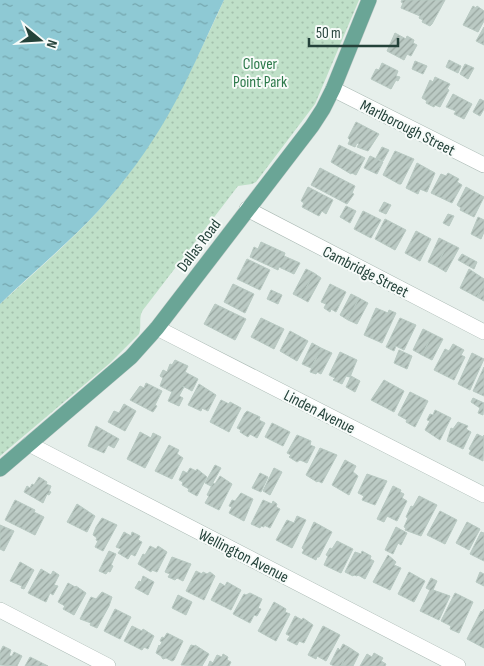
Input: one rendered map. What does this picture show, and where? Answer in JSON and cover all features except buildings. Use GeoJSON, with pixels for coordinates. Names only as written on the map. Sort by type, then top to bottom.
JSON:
{"type":"FeatureCollection","features":[{"type":"Feature","properties":{"kind":"main road","name":"Dallas Road"},"geometry":{"type":"LineString","coordinates":[[0,469],[131,357],[157,328],[312,126],[323,109],[369,0]]}},
{"type":"Feature","properties":{"kind":"street","name":"Marlborough Street"},"geometry":{"type":"LineString","coordinates":[[333,89],[484,165]]}},
{"type":"Feature","properties":{"kind":"street","name":"Cambridge Street"},"geometry":{"type":"LineString","coordinates":[[247,210],[484,332]]}},
{"type":"Feature","properties":{"kind":"street","name":"Linden Avenue"},"geometry":{"type":"LineString","coordinates":[[157,328],[484,495]]}},
{"type":"Feature","properties":{"kind":"street","name":"Wellington Avenue"},"geometry":{"type":"LineString","coordinates":[[29,444],[458,666]]}},
{"type":"Feature","properties":{"kind":"street"},"geometry":{"type":"LineString","coordinates":[[0,610],[108,666]]}},
{"type":"Feature","properties":{"kind":"green space","name":"Clover Point Park"},"geometry":{"type":"Polygon","coordinates":[[[224,0],[359,0],[315,104],[256,182],[238,186],[143,310],[139,334],[110,363],[0,456],[0,304],[88,222],[120,185],[155,135],[170,109],[198,56],[224,0]]]}},
{"type":"Feature","properties":{"kind":"water"},"geometry":{"type":"Polygon","coordinates":[[[0,0],[224,0],[175,103],[136,165],[88,222],[0,304],[0,0]]]}}]}
